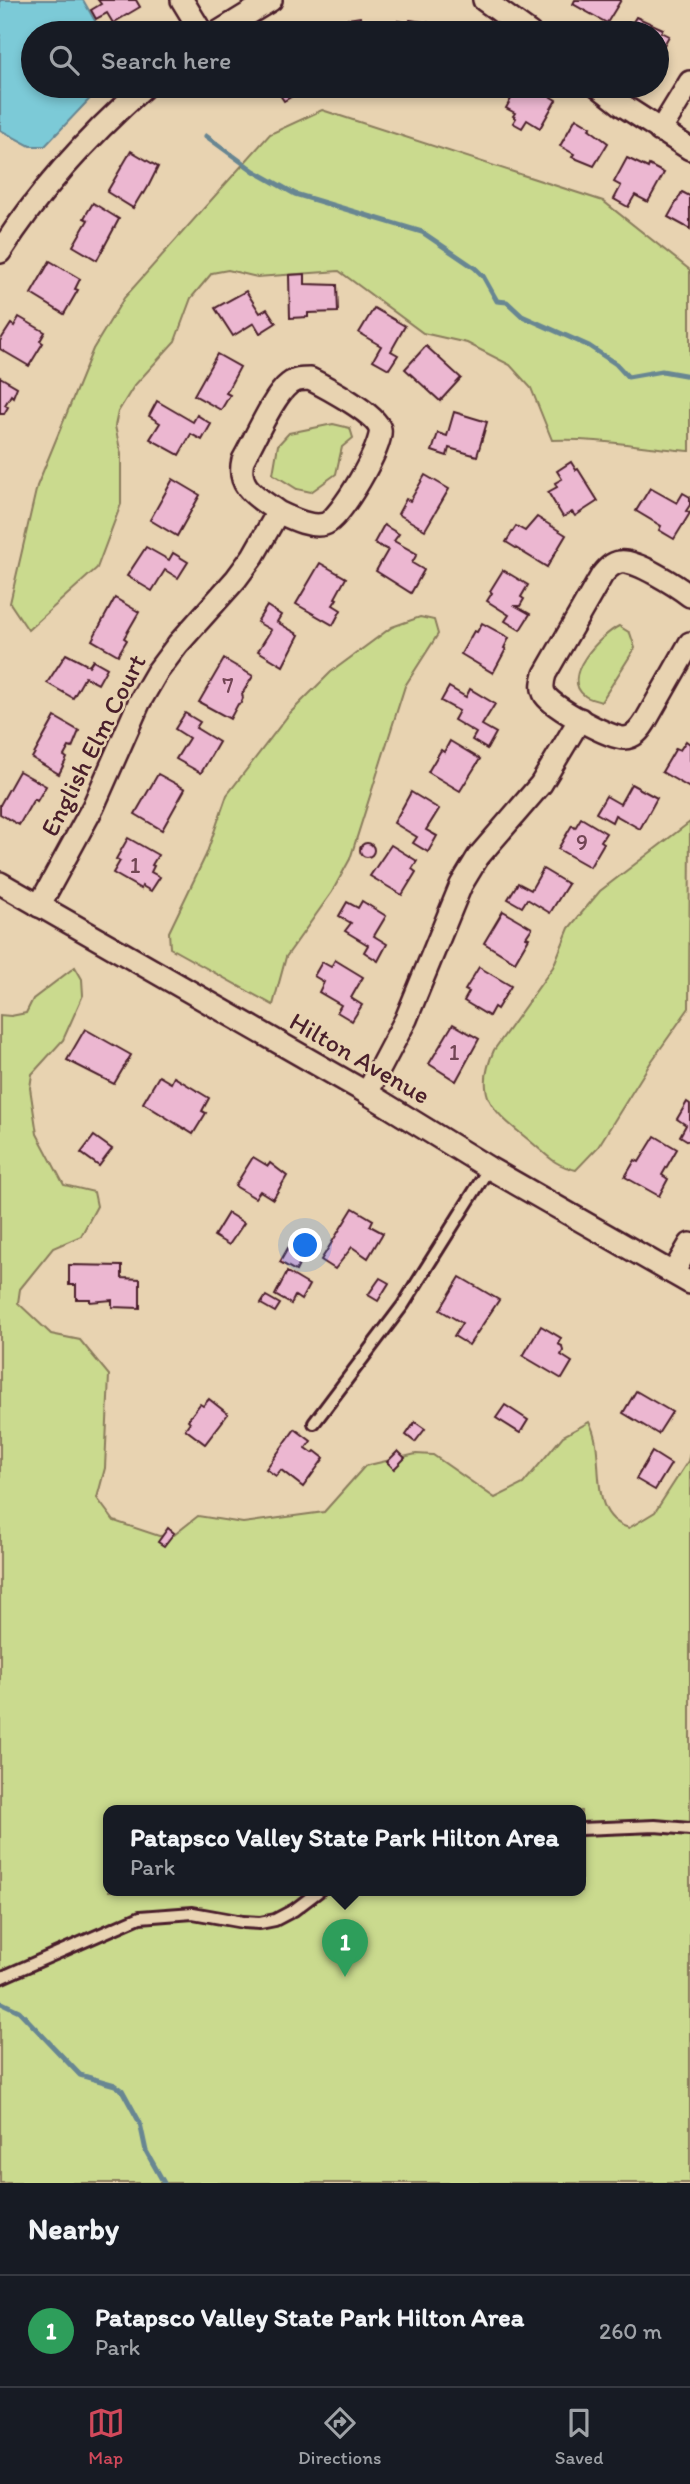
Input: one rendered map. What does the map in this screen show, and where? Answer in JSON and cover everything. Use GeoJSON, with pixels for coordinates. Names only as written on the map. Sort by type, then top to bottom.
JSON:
{"type":"FeatureCollection","features":[{"type":"Feature","properties":{"kind":"street"},"geometry":{"type":"LineString","coordinates":[[183,0],[195,21]]}},
{"type":"Feature","properties":{"kind":"street"},"geometry":{"type":"LineString","coordinates":[[237,21],[271,0]]}},
{"type":"Feature","properties":{"kind":"street"},"geometry":{"type":"LineString","coordinates":[[484,0],[513,21]]}},
{"type":"Feature","properties":{"kind":"street"},"geometry":{"type":"LineString","coordinates":[[660,131],[690,82]]}},
{"type":"Feature","properties":{"kind":"street"},"geometry":{"type":"LineString","coordinates":[[0,252],[43,191],[78,150],[132,98]]}},
{"type":"Feature","properties":{"kind":"street"},"geometry":{"type":"LineString","coordinates":[[615,98],[690,149]]}},
{"type":"Feature","properties":{"kind":"street"},"geometry":{"type":"LineString","coordinates":[[310,379],[371,416],[380,427],[381,436],[377,448],[331,522],[321,525],[305,523],[278,512],[250,491],[242,481],[243,460],[290,382],[310,379]]}},
{"type":"Feature","properties":{"kind":"street","name":"English Elm Court"},"geometry":{"type":"LineString","coordinates":[[39,906],[88,818],[134,714],[157,672],[178,644],[236,579],[253,556],[278,512]]}},
{"type":"Feature","properties":{"kind":"street"},"geometry":{"type":"LineString","coordinates":[[690,596],[634,563],[622,561],[611,565],[602,575],[545,674],[542,685],[545,695],[580,719],[614,737],[626,738],[637,733],[690,643]]}},
{"type":"Feature","properties":{"kind":"street"},"geometry":{"type":"LineString","coordinates":[[367,1093],[406,1019],[461,886],[478,857],[541,784],[580,719]]}},
{"type":"Feature","properties":{"kind":"street","name":"Hilton Avenue"},"geometry":{"type":"LineString","coordinates":[[0,883],[367,1093],[489,1168],[681,1278]]}},
{"type":"Feature","properties":{"kind":"street"},"geometry":{"type":"LineString","coordinates":[[681,1278],[690,1244]]}},
{"type":"Feature","properties":{"kind":"lane"},"geometry":{"type":"LineString","coordinates":[[314,1423],[403,1305],[489,1168]]}},
{"type":"Feature","properties":{"kind":"lane"},"geometry":{"type":"LineString","coordinates":[[586,1829],[655,1826],[690,1829]]}},
{"type":"Feature","properties":{"kind":"lane"},"geometry":{"type":"LineString","coordinates":[[0,1978],[140,1917],[193,1913],[260,1923],[275,1920],[312,1896]]}},
{"type":"Feature","properties":{"kind":"green space"},"geometry":{"type":"Polygon","coordinates":[[[322,110],[603,201],[690,270],[690,451],[604,442],[552,440],[531,388],[510,365],[467,343],[423,333],[339,271],[257,277],[228,270],[212,273],[191,298],[175,341],[134,386],[118,412],[115,426],[121,454],[121,504],[97,568],[28,630],[10,603],[37,486],[93,349],[124,298],[270,134],[322,110]]]}},
{"type":"Feature","properties":{"kind":"green space"},"geometry":{"type":"Polygon","coordinates":[[[333,424],[350,428],[353,438],[342,447],[336,474],[311,492],[297,489],[273,474],[278,445],[289,433],[333,424]]]}},
{"type":"Feature","properties":{"kind":"green space"},"geometry":{"type":"Polygon","coordinates":[[[420,617],[434,620],[438,634],[405,686],[350,859],[332,892],[286,957],[273,1005],[170,948],[169,932],[206,855],[227,795],[290,713],[331,672],[392,627],[420,617]]]}},
{"type":"Feature","properties":{"kind":"green space"},"geometry":{"type":"Polygon","coordinates":[[[619,626],[630,633],[635,648],[601,702],[588,698],[578,688],[580,668],[593,647],[619,626]]]}},
{"type":"Feature","properties":{"kind":"green space"},"geometry":{"type":"Polygon","coordinates":[[[690,822],[689,1008],[651,1062],[598,1147],[576,1170],[568,1168],[551,1159],[498,1113],[487,1093],[488,1067],[494,1050],[553,967],[569,928],[600,891],[690,822]]]}},
{"type":"Feature","properties":{"kind":"green space"},"geometry":{"type":"Polygon","coordinates":[[[75,967],[82,979],[83,995],[63,1040],[32,1074],[30,1088],[37,1134],[64,1185],[94,1192],[97,1206],[81,1236],[53,1248],[20,1289],[18,1303],[51,1334],[80,1340],[109,1375],[105,1468],[97,1498],[114,1521],[159,1536],[174,1535],[198,1516],[243,1523],[324,1512],[365,1466],[416,1454],[433,1455],[495,1498],[523,1484],[563,1436],[589,1422],[594,1435],[599,1482],[606,1510],[615,1521],[629,1528],[655,1512],[688,1461],[690,1453],[690,2183],[0,2183],[0,1015],[26,1013],[33,999],[75,967]]]}},
{"type":"Feature","properties":{"kind":"water"},"geometry":{"type":"Polygon","coordinates":[[[0,0],[83,0],[95,21],[21,21],[21,98],[91,98],[45,146],[30,146],[0,130],[0,0]]]}},
{"type":"Feature","properties":{"kind":"building"},"geometry":{"type":"Polygon","coordinates":[[[98,0],[136,0],[140,7],[112,21],[107,13],[96,19],[91,10],[101,4],[98,0]]]}},
{"type":"Feature","properties":{"kind":"building"},"geometry":{"type":"Polygon","coordinates":[[[575,0],[621,0],[608,21],[573,4],[575,0]]]}},
{"type":"Feature","properties":{"kind":"building"},"geometry":{"type":"Polygon","coordinates":[[[360,17],[361,21],[342,21],[360,17]]]}},
{"type":"Feature","properties":{"kind":"building"},"geometry":{"type":"Polygon","coordinates":[[[511,98],[556,100],[540,128],[527,120],[522,128],[513,123],[515,113],[506,108],[511,98]]]}},
{"type":"Feature","properties":{"kind":"building"},"geometry":{"type":"Polygon","coordinates":[[[576,118],[591,127],[589,129],[608,143],[594,166],[572,157],[574,154],[560,146],[576,118]]]}},
{"type":"Feature","properties":{"kind":"building"},"geometry":{"type":"Polygon","coordinates":[[[131,151],[158,167],[144,194],[142,193],[133,208],[107,192],[131,151]]]}},
{"type":"Feature","properties":{"kind":"building"},"geometry":{"type":"Polygon","coordinates":[[[627,158],[664,173],[648,202],[635,195],[628,207],[614,199],[621,186],[614,182],[627,158]]]}},
{"type":"Feature","properties":{"kind":"building"},"geometry":{"type":"Polygon","coordinates":[[[682,192],[690,196],[690,229],[668,217],[682,192]]]}},
{"type":"Feature","properties":{"kind":"building"},"geometry":{"type":"Polygon","coordinates":[[[93,203],[119,219],[97,260],[73,246],[88,220],[84,218],[93,203]]]}},
{"type":"Feature","properties":{"kind":"building"},"geometry":{"type":"Polygon","coordinates":[[[50,261],[80,279],[75,289],[78,290],[64,314],[31,294],[50,261]]]}},
{"type":"Feature","properties":{"kind":"building"},"geometry":{"type":"Polygon","coordinates":[[[305,274],[305,284],[337,285],[338,312],[308,313],[308,317],[290,318],[289,275],[305,274]]]}},
{"type":"Feature","properties":{"kind":"building"},"geometry":{"type":"Polygon","coordinates":[[[246,291],[260,313],[267,309],[276,323],[260,333],[254,323],[233,336],[215,308],[246,291]]]}},
{"type":"Feature","properties":{"kind":"building"},"geometry":{"type":"Polygon","coordinates":[[[374,308],[405,326],[391,351],[398,355],[389,369],[373,360],[381,346],[359,333],[374,308]]]}},
{"type":"Feature","properties":{"kind":"building"},"geometry":{"type":"Polygon","coordinates":[[[19,317],[45,332],[40,341],[43,343],[29,366],[0,349],[0,341],[19,317]]]}},
{"type":"Feature","properties":{"kind":"building"},"geometry":{"type":"Polygon","coordinates":[[[426,346],[461,378],[440,401],[405,369],[426,346]]]}},
{"type":"Feature","properties":{"kind":"building"},"geometry":{"type":"Polygon","coordinates":[[[217,354],[240,367],[226,393],[230,395],[221,410],[194,395],[217,354]]]}},
{"type":"Feature","properties":{"kind":"building"},"geometry":{"type":"Polygon","coordinates":[[[0,377],[17,387],[13,397],[11,395],[5,405],[8,407],[4,414],[0,414],[0,377]]]}},
{"type":"Feature","properties":{"kind":"building"},"geometry":{"type":"Polygon","coordinates":[[[157,401],[193,422],[197,415],[211,424],[202,440],[191,434],[179,455],[150,439],[160,423],[149,416],[157,401]]]}},
{"type":"Feature","properties":{"kind":"building"},"geometry":{"type":"Polygon","coordinates":[[[454,412],[487,422],[477,456],[449,448],[447,456],[432,451],[438,433],[447,436],[454,412]]]}},
{"type":"Feature","properties":{"kind":"building"},"geometry":{"type":"Polygon","coordinates":[[[571,462],[598,501],[575,516],[572,512],[563,517],[548,492],[557,487],[555,483],[562,479],[557,471],[571,462]]]}},
{"type":"Feature","properties":{"kind":"building"},"geometry":{"type":"Polygon","coordinates":[[[425,475],[449,489],[425,530],[398,514],[406,499],[410,501],[425,475]]]}},
{"type":"Feature","properties":{"kind":"building"},"geometry":{"type":"Polygon","coordinates":[[[173,479],[200,495],[177,536],[150,520],[173,479]]]}},
{"type":"Feature","properties":{"kind":"building"},"geometry":{"type":"Polygon","coordinates":[[[650,488],[677,503],[683,493],[690,497],[690,505],[686,511],[690,513],[674,539],[659,530],[661,526],[636,511],[650,488]]]}},
{"type":"Feature","properties":{"kind":"building"},"geometry":{"type":"Polygon","coordinates":[[[537,517],[566,535],[547,567],[506,542],[516,526],[525,531],[537,517]]]}},
{"type":"Feature","properties":{"kind":"building"},"geometry":{"type":"Polygon","coordinates":[[[384,525],[399,534],[394,541],[417,554],[412,563],[424,570],[411,593],[376,571],[388,550],[374,543],[384,525]]]}},
{"type":"Feature","properties":{"kind":"building"},"geometry":{"type":"Polygon","coordinates":[[[146,547],[169,560],[173,553],[188,562],[178,578],[165,570],[152,591],[127,576],[146,547]]]}},
{"type":"Feature","properties":{"kind":"building"},"geometry":{"type":"Polygon","coordinates":[[[320,563],[346,578],[333,605],[341,610],[333,625],[296,604],[320,563]]]}},
{"type":"Feature","properties":{"kind":"building"},"geometry":{"type":"Polygon","coordinates":[[[503,570],[528,585],[521,597],[524,599],[520,606],[516,606],[530,614],[520,630],[505,621],[509,615],[487,601],[503,570]]]}},
{"type":"Feature","properties":{"kind":"building"},"geometry":{"type":"Polygon","coordinates":[[[115,598],[139,612],[118,655],[92,640],[115,598]]]}},
{"type":"Feature","properties":{"kind":"building"},"geometry":{"type":"Polygon","coordinates":[[[267,606],[281,615],[277,622],[299,635],[283,666],[258,651],[271,630],[257,622],[267,606]]]}},
{"type":"Feature","properties":{"kind":"building"},"geometry":{"type":"Polygon","coordinates":[[[482,623],[509,638],[493,673],[461,654],[474,631],[477,632],[482,623]]]}},
{"type":"Feature","properties":{"kind":"building"},"geometry":{"type":"Polygon","coordinates":[[[66,654],[89,666],[93,660],[107,668],[98,684],[85,677],[73,698],[47,683],[66,654]]]}},
{"type":"Feature","properties":{"kind":"building"},"geometry":{"type":"Polygon","coordinates":[[[224,659],[253,676],[242,694],[241,703],[230,719],[199,702],[224,659]]]}},
{"type":"Feature","properties":{"kind":"building"},"geometry":{"type":"Polygon","coordinates":[[[449,687],[466,697],[470,689],[495,704],[482,725],[496,733],[487,749],[472,740],[476,733],[454,720],[459,711],[441,701],[449,687]]]}},
{"type":"Feature","properties":{"kind":"building"},"geometry":{"type":"Polygon","coordinates":[[[185,713],[200,722],[196,728],[219,742],[201,773],[176,759],[189,738],[175,729],[185,713]]]}},
{"type":"Feature","properties":{"kind":"building"},"geometry":{"type":"Polygon","coordinates":[[[55,717],[79,731],[72,748],[69,747],[64,756],[67,758],[59,774],[32,758],[55,717]]]}},
{"type":"Feature","properties":{"kind":"building"},"geometry":{"type":"Polygon","coordinates":[[[450,741],[480,759],[460,791],[428,772],[441,750],[444,752],[450,741]]]}},
{"type":"Feature","properties":{"kind":"building"},"geometry":{"type":"Polygon","coordinates":[[[686,741],[690,744],[690,788],[662,772],[676,748],[680,750],[686,741]]]}},
{"type":"Feature","properties":{"kind":"building"},"geometry":{"type":"Polygon","coordinates":[[[19,771],[46,786],[37,801],[34,799],[19,825],[0,814],[0,805],[19,771]]]}},
{"type":"Feature","properties":{"kind":"building"},"geometry":{"type":"Polygon","coordinates":[[[158,774],[185,789],[162,830],[135,814],[158,774]]]}},
{"type":"Feature","properties":{"kind":"building"},"geometry":{"type":"Polygon","coordinates":[[[631,784],[657,798],[640,829],[615,815],[612,822],[596,813],[606,796],[620,804],[631,784]]]}},
{"type":"Feature","properties":{"kind":"building"},"geometry":{"type":"Polygon","coordinates":[[[411,792],[439,809],[426,830],[437,836],[428,852],[413,843],[417,837],[394,823],[411,792]]]}},
{"type":"Feature","properties":{"kind":"building"},"geometry":{"type":"Polygon","coordinates":[[[581,818],[606,833],[601,841],[604,843],[590,867],[558,849],[572,825],[575,828],[581,818]]]}},
{"type":"Feature","properties":{"kind":"building"},"geometry":{"type":"Polygon","coordinates":[[[128,838],[158,855],[151,872],[160,877],[151,891],[142,886],[141,889],[113,873],[120,861],[116,859],[128,838]]]}},
{"type":"Feature","properties":{"kind":"building"},"geometry":{"type":"Polygon","coordinates":[[[367,843],[372,845],[372,855],[367,857],[362,855],[360,850],[362,845],[367,843]]]}},
{"type":"Feature","properties":{"kind":"building"},"geometry":{"type":"Polygon","coordinates":[[[391,845],[417,861],[412,869],[416,872],[402,895],[370,876],[391,845]]]}},
{"type":"Feature","properties":{"kind":"building"},"geometry":{"type":"Polygon","coordinates":[[[543,869],[568,884],[550,913],[527,899],[522,907],[508,899],[518,883],[531,890],[543,869]]]}},
{"type":"Feature","properties":{"kind":"building"},"geometry":{"type":"Polygon","coordinates":[[[362,901],[386,916],[374,936],[387,944],[378,961],[364,952],[368,945],[345,931],[351,923],[339,916],[347,902],[358,908],[362,901]]]}},
{"type":"Feature","properties":{"kind":"building"},"geometry":{"type":"Polygon","coordinates":[[[503,911],[532,928],[515,962],[484,943],[503,911]]]}},
{"type":"Feature","properties":{"kind":"building"},"geometry":{"type":"Polygon","coordinates":[[[335,960],[363,977],[351,998],[362,1005],[352,1021],[337,1012],[341,1005],[319,992],[324,982],[314,976],[322,962],[331,967],[335,960]]]}},
{"type":"Feature","properties":{"kind":"building"},"geometry":{"type":"Polygon","coordinates":[[[479,967],[511,986],[497,1009],[494,1007],[489,1016],[464,1001],[469,992],[465,990],[479,967]]]}},
{"type":"Feature","properties":{"kind":"building"},"geometry":{"type":"Polygon","coordinates":[[[453,1024],[479,1039],[456,1081],[429,1064],[453,1024]]]}},
{"type":"Feature","properties":{"kind":"building"},"geometry":{"type":"Polygon","coordinates":[[[85,1029],[131,1055],[114,1084],[67,1060],[85,1029]]]}},
{"type":"Feature","properties":{"kind":"building"},"geometry":{"type":"Polygon","coordinates":[[[159,1076],[171,1083],[174,1077],[209,1098],[202,1111],[206,1113],[193,1134],[143,1103],[159,1076]]]}},
{"type":"Feature","properties":{"kind":"building"},"geometry":{"type":"Polygon","coordinates":[[[687,1102],[690,1104],[690,1142],[680,1136],[686,1125],[677,1119],[687,1102]]]}},
{"type":"Feature","properties":{"kind":"building"},"geometry":{"type":"Polygon","coordinates":[[[94,1136],[112,1149],[99,1166],[81,1153],[94,1136]]]}},
{"type":"Feature","properties":{"kind":"building"},"geometry":{"type":"Polygon","coordinates":[[[655,1136],[677,1149],[662,1175],[668,1179],[659,1196],[625,1177],[635,1160],[639,1162],[655,1136]]]}},
{"type":"Feature","properties":{"kind":"building"},"geometry":{"type":"Polygon","coordinates":[[[253,1157],[268,1166],[270,1163],[287,1176],[273,1199],[260,1191],[255,1198],[235,1186],[253,1157]]]}},
{"type":"Feature","properties":{"kind":"building"},"geometry":{"type":"Polygon","coordinates":[[[353,1208],[373,1220],[370,1226],[383,1233],[368,1258],[352,1247],[335,1269],[321,1260],[353,1208]]]}},
{"type":"Feature","properties":{"kind":"building"},"geometry":{"type":"Polygon","coordinates":[[[228,1213],[244,1223],[229,1245],[214,1236],[228,1213]]]}},
{"type":"Feature","properties":{"kind":"building"},"geometry":{"type":"Polygon","coordinates":[[[288,1248],[303,1257],[296,1271],[280,1262],[288,1248]]]}},
{"type":"Feature","properties":{"kind":"building"},"geometry":{"type":"Polygon","coordinates":[[[69,1265],[122,1266],[122,1278],[140,1279],[140,1308],[112,1307],[112,1300],[90,1302],[90,1299],[76,1299],[76,1285],[69,1285],[69,1265]]]}},
{"type":"Feature","properties":{"kind":"building"},"geometry":{"type":"Polygon","coordinates":[[[287,1272],[309,1285],[301,1300],[295,1296],[291,1304],[275,1295],[287,1272]]]}},
{"type":"Feature","properties":{"kind":"building"},"geometry":{"type":"Polygon","coordinates":[[[460,1277],[499,1300],[469,1345],[454,1336],[462,1323],[440,1310],[460,1277]]]}},
{"type":"Feature","properties":{"kind":"building"},"geometry":{"type":"Polygon","coordinates":[[[380,1278],[389,1283],[378,1301],[368,1295],[380,1278]]]}},
{"type":"Feature","properties":{"kind":"building"},"geometry":{"type":"Polygon","coordinates":[[[266,1296],[280,1304],[275,1312],[261,1304],[266,1296]]]}},
{"type":"Feature","properties":{"kind":"building"},"geometry":{"type":"Polygon","coordinates":[[[541,1326],[561,1338],[558,1344],[562,1346],[561,1355],[572,1362],[562,1379],[523,1356],[541,1326]]]}},
{"type":"Feature","properties":{"kind":"building"},"geometry":{"type":"Polygon","coordinates":[[[636,1391],[672,1412],[658,1434],[623,1413],[636,1391]]]}},
{"type":"Feature","properties":{"kind":"building"},"geometry":{"type":"Polygon","coordinates":[[[209,1399],[228,1414],[205,1444],[185,1429],[200,1404],[203,1406],[209,1399]]]}},
{"type":"Feature","properties":{"kind":"building"},"geometry":{"type":"Polygon","coordinates":[[[505,1405],[528,1420],[520,1433],[496,1418],[505,1405]]]}},
{"type":"Feature","properties":{"kind":"building"},"geometry":{"type":"Polygon","coordinates":[[[415,1422],[425,1429],[415,1442],[406,1435],[415,1422]]]}},
{"type":"Feature","properties":{"kind":"building"},"geometry":{"type":"Polygon","coordinates":[[[295,1429],[311,1441],[306,1448],[324,1458],[303,1487],[281,1470],[276,1476],[266,1469],[295,1429]]]}},
{"type":"Feature","properties":{"kind":"building"},"geometry":{"type":"Polygon","coordinates":[[[398,1451],[405,1458],[394,1469],[387,1462],[398,1451]]]}},
{"type":"Feature","properties":{"kind":"building"},"geometry":{"type":"Polygon","coordinates":[[[652,1452],[671,1464],[655,1490],[636,1479],[652,1452]]]}},
{"type":"Feature","properties":{"kind":"building"},"geometry":{"type":"Polygon","coordinates":[[[168,1528],[174,1533],[164,1546],[158,1542],[168,1528]]]}},
{"type":"Feature","properties":{"kind":"waterway"},"geometry":{"type":"LineString","coordinates":[[206,136],[254,171],[295,194],[422,232],[475,268],[483,276],[497,301],[507,302],[522,316],[589,346],[616,364],[628,377],[662,371],[690,376]]}},
{"type":"Feature","properties":{"kind":"waterway"},"geometry":{"type":"LineString","coordinates":[[0,2002],[19,2011],[80,2075],[115,2085],[122,2090],[140,2123],[146,2151],[164,2183]]}},
{"type":"Feature","properties":{"kind":"place","name":"Patapsco Valley State Park Hilton Area"},"geometry":{"type":"Point","coordinates":[345,1977]}}]}
